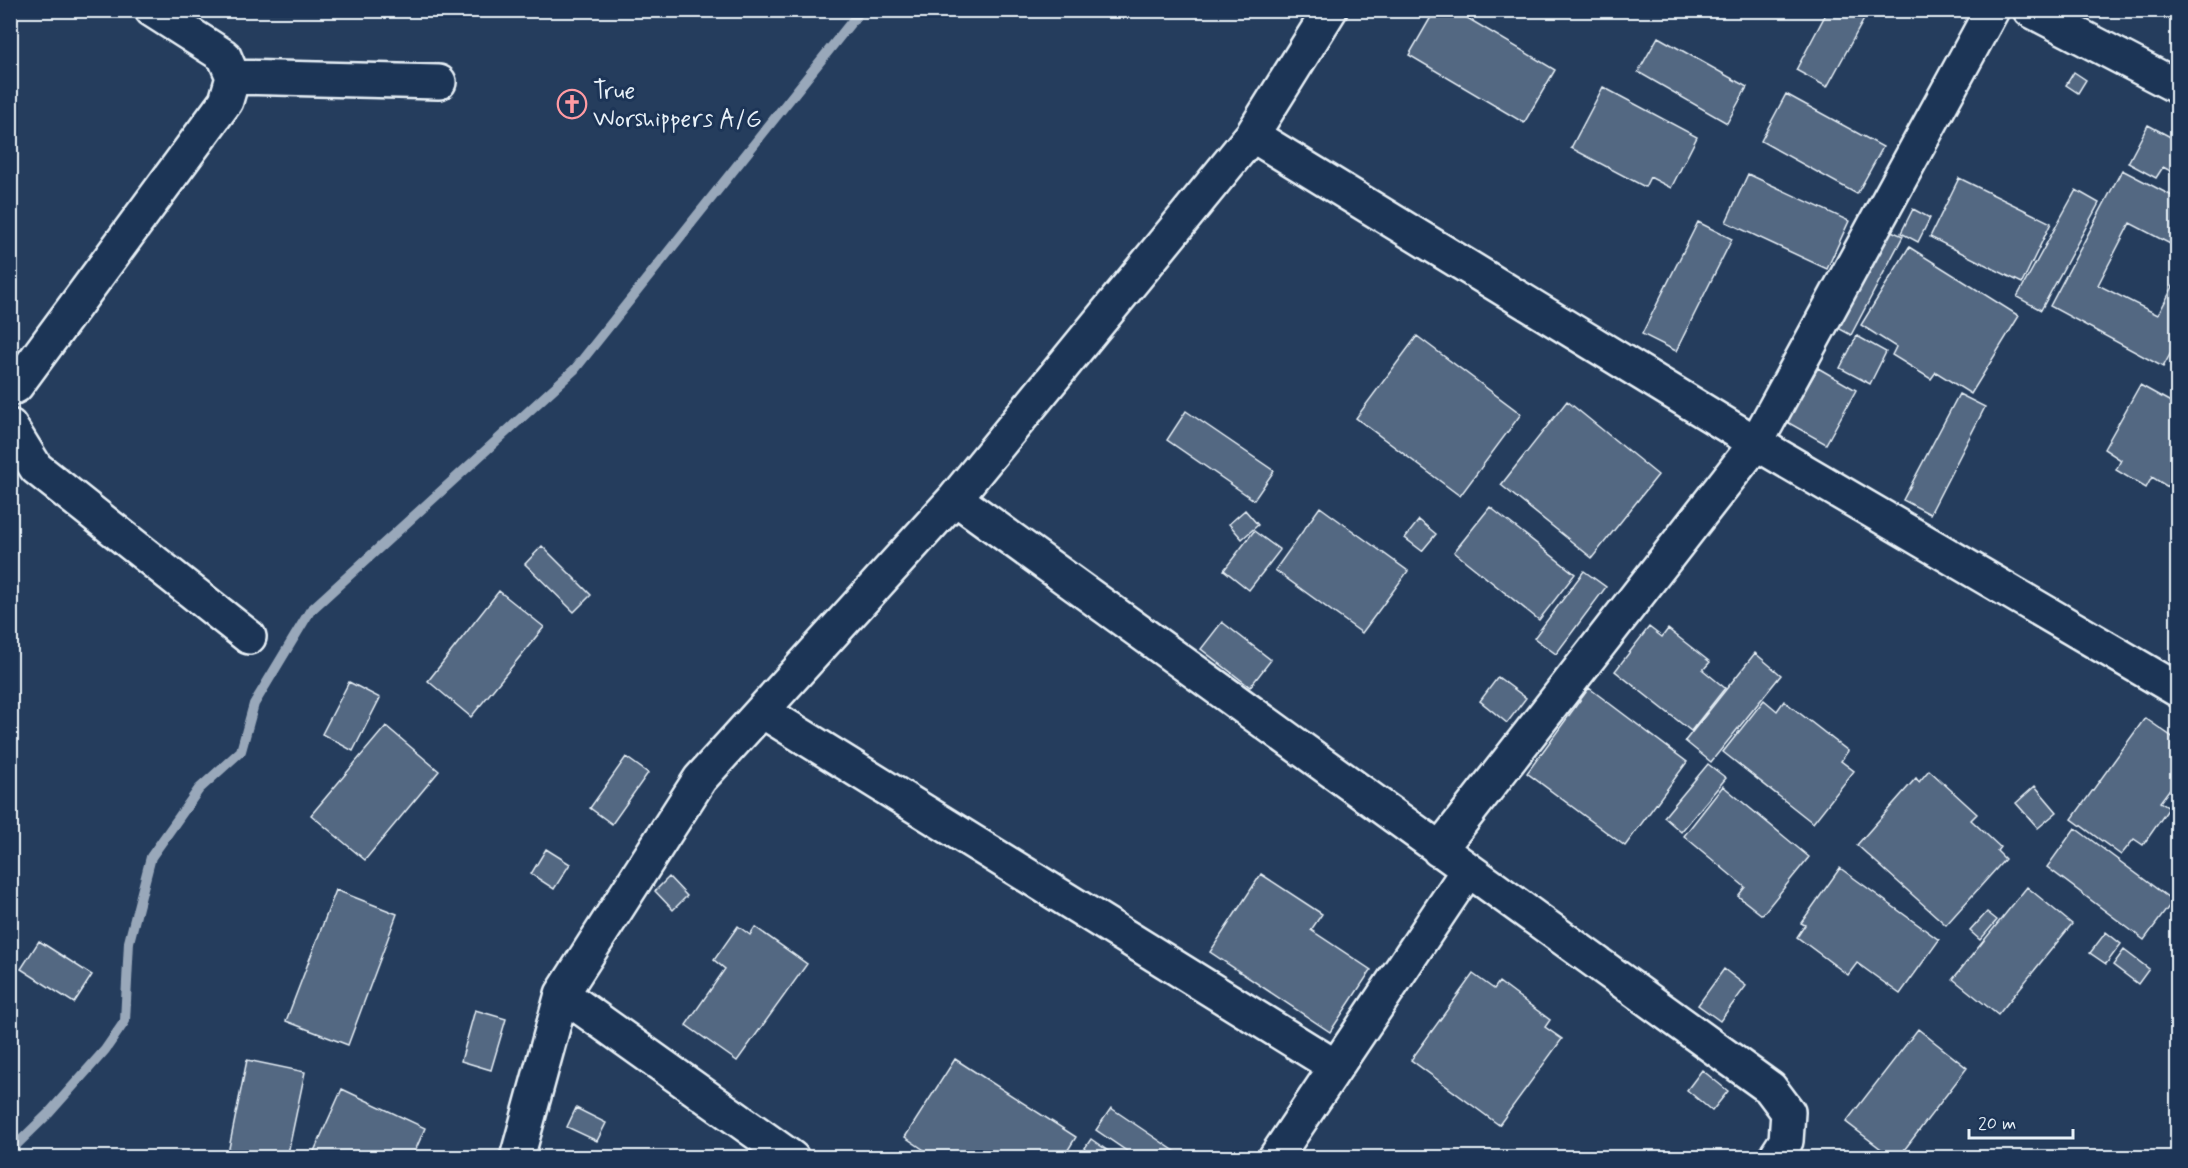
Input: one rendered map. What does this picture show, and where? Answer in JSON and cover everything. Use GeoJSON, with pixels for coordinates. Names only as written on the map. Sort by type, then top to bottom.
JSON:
{"type":"FeatureCollection","features":[{"type":"Feature","properties":{"kind":"street"},"geometry":{"type":"LineString","coordinates":[[10,389],[16,386],[226,101],[233,77],[224,56],[152,10]]}},
{"type":"Feature","properties":{"kind":"street"},"geometry":{"type":"LineString","coordinates":[[517,1158],[562,994],[700,779],[955,498],[1252,135],[1330,10]]}},
{"type":"Feature","properties":{"kind":"street"},"geometry":{"type":"LineString","coordinates":[[1439,850],[1756,443],[1992,10]]}},
{"type":"Feature","properties":{"kind":"street"},"geometry":{"type":"LineString","coordinates":[[2031,10],[2178,87]]}},
{"type":"Feature","properties":{"kind":"street"},"geometry":{"type":"LineString","coordinates":[[233,77],[439,82]]}},
{"type":"Feature","properties":{"kind":"street"},"geometry":{"type":"LineString","coordinates":[[1252,135],[1756,443],[2178,690]]}},
{"type":"Feature","properties":{"kind":"street"},"geometry":{"type":"LineString","coordinates":[[10,426],[36,468],[249,637]]}},
{"type":"Feature","properties":{"kind":"street"},"geometry":{"type":"LineString","coordinates":[[955,498],[1770,1088],[1788,1112],[1786,1142],[1775,1158]]}},
{"type":"Feature","properties":{"kind":"street"},"geometry":{"type":"LineString","coordinates":[[762,711],[1335,1067]]}},
{"type":"Feature","properties":{"kind":"street"},"geometry":{"type":"LineString","coordinates":[[1275,1158],[1468,870]]}},
{"type":"Feature","properties":{"kind":"street"},"geometry":{"type":"LineString","coordinates":[[562,994],[792,1158]]}},
{"type":"Feature","properties":{"kind":"building"},"geometry":{"type":"Polygon","coordinates":[[[1435,10],[1454,10],[1555,70],[1524,123],[1409,55],[1435,10]]]}},
{"type":"Feature","properties":{"kind":"building"},"geometry":{"type":"Polygon","coordinates":[[[1828,10],[1869,10],[1827,87],[1796,70],[1828,10]]]}},
{"type":"Feature","properties":{"kind":"building"},"geometry":{"type":"Polygon","coordinates":[[[1658,37],[1747,87],[1727,123],[1638,72],[1658,37]]]}},
{"type":"Feature","properties":{"kind":"building"},"geometry":{"type":"Polygon","coordinates":[[[2074,72],[2086,80],[2078,93],[2066,85],[2074,72]]]}},
{"type":"Feature","properties":{"kind":"building"},"geometry":{"type":"Polygon","coordinates":[[[1603,87],[1697,137],[1671,188],[1650,177],[1645,187],[1571,148],[1603,87]]]}},
{"type":"Feature","properties":{"kind":"building"},"geometry":{"type":"Polygon","coordinates":[[[1786,94],[1883,147],[1857,194],[1761,141],[1786,94]]]}},
{"type":"Feature","properties":{"kind":"building"},"geometry":{"type":"Polygon","coordinates":[[[2148,125],[2178,141],[2178,175],[2163,167],[2156,178],[2128,163],[2148,125]]]}},
{"type":"Feature","properties":{"kind":"building"},"geometry":{"type":"Polygon","coordinates":[[[2122,170],[2178,199],[2178,248],[2130,223],[2098,285],[2158,315],[2178,277],[2178,340],[2163,367],[2050,306],[2122,170]]]}},
{"type":"Feature","properties":{"kind":"building"},"geometry":{"type":"Polygon","coordinates":[[[1748,174],[1849,221],[1827,269],[1726,222],[1748,174]]]}},
{"type":"Feature","properties":{"kind":"building"},"geometry":{"type":"Polygon","coordinates":[[[1959,178],[2051,223],[2022,283],[1930,237],[1959,178]]]}},
{"type":"Feature","properties":{"kind":"building"},"geometry":{"type":"Polygon","coordinates":[[[2076,190],[2099,203],[2041,310],[2017,297],[2076,190]]]}},
{"type":"Feature","properties":{"kind":"building"},"geometry":{"type":"Polygon","coordinates":[[[1913,209],[1930,218],[1918,242],[1901,233],[1913,209]]]}},
{"type":"Feature","properties":{"kind":"building"},"geometry":{"type":"Polygon","coordinates":[[[1698,222],[1732,239],[1676,351],[1642,334],[1698,222]]]}},
{"type":"Feature","properties":{"kind":"building"},"geometry":{"type":"Polygon","coordinates":[[[1889,230],[1903,236],[1851,335],[1838,328],[1889,230]]]}},
{"type":"Feature","properties":{"kind":"building"},"geometry":{"type":"Polygon","coordinates":[[[1909,247],[2019,316],[1971,394],[1936,372],[1931,379],[1892,355],[1896,347],[1861,325],[1909,247]]]}},
{"type":"Feature","properties":{"kind":"building"},"geometry":{"type":"Polygon","coordinates":[[[1417,336],[1521,414],[1460,496],[1356,418],[1417,336]]]}},
{"type":"Feature","properties":{"kind":"building"},"geometry":{"type":"Polygon","coordinates":[[[1857,336],[1886,352],[1870,384],[1840,368],[1857,336]]]}},
{"type":"Feature","properties":{"kind":"building"},"geometry":{"type":"Polygon","coordinates":[[[1818,368],[1856,390],[1826,444],[1787,422],[1818,368]]]}},
{"type":"Feature","properties":{"kind":"building"},"geometry":{"type":"Polygon","coordinates":[[[2140,385],[2178,406],[2178,471],[2168,487],[2152,477],[2146,488],[2116,470],[2121,460],[2104,449],[2140,385]]]}},
{"type":"Feature","properties":{"kind":"building"},"geometry":{"type":"Polygon","coordinates":[[[1959,394],[1985,407],[1930,514],[1903,500],[1959,394]]]}},
{"type":"Feature","properties":{"kind":"building"},"geometry":{"type":"Polygon","coordinates":[[[1567,401],[1658,475],[1592,558],[1501,485],[1567,401]]]}},
{"type":"Feature","properties":{"kind":"building"},"geometry":{"type":"Polygon","coordinates":[[[1186,411],[1274,471],[1254,500],[1167,440],[1186,411]]]}},
{"type":"Feature","properties":{"kind":"building"},"geometry":{"type":"Polygon","coordinates":[[[1320,507],[1408,571],[1362,633],[1275,570],[1320,507]]]}},
{"type":"Feature","properties":{"kind":"building"},"geometry":{"type":"Polygon","coordinates":[[[1490,507],[1575,574],[1539,620],[1454,552],[1490,507]]]}},
{"type":"Feature","properties":{"kind":"building"},"geometry":{"type":"Polygon","coordinates":[[[1245,510],[1258,525],[1242,539],[1229,524],[1245,510]]]}},
{"type":"Feature","properties":{"kind":"building"},"geometry":{"type":"Polygon","coordinates":[[[1419,520],[1436,534],[1422,551],[1405,538],[1419,520]]]}},
{"type":"Feature","properties":{"kind":"building"},"geometry":{"type":"Polygon","coordinates":[[[1254,531],[1280,550],[1249,590],[1224,570],[1254,531]]]}},
{"type":"Feature","properties":{"kind":"building"},"geometry":{"type":"Polygon","coordinates":[[[542,546],[591,595],[574,612],[525,564],[542,546]]]}},
{"type":"Feature","properties":{"kind":"building"},"geometry":{"type":"Polygon","coordinates":[[[1584,571],[1606,587],[1556,654],[1534,638],[1584,571]]]}},
{"type":"Feature","properties":{"kind":"building"},"geometry":{"type":"Polygon","coordinates":[[[499,591],[544,627],[471,717],[428,681],[499,591]]]}},
{"type":"Feature","properties":{"kind":"building"},"geometry":{"type":"Polygon","coordinates":[[[1222,622],[1271,660],[1250,687],[1201,649],[1222,622]]]}},
{"type":"Feature","properties":{"kind":"building"},"geometry":{"type":"Polygon","coordinates":[[[1649,627],[1662,637],[1668,629],[1710,662],[1703,670],[1725,688],[1691,731],[1615,671],[1649,627]]]}},
{"type":"Feature","properties":{"kind":"building"},"geometry":{"type":"Polygon","coordinates":[[[1755,653],[1781,675],[1711,762],[1685,741],[1755,653]]]}},
{"type":"Feature","properties":{"kind":"building"},"geometry":{"type":"Polygon","coordinates":[[[1498,677],[1526,698],[1507,723],[1480,701],[1498,677]]]}},
{"type":"Feature","properties":{"kind":"building"},"geometry":{"type":"Polygon","coordinates":[[[349,682],[380,698],[353,751],[322,734],[349,682]]]}},
{"type":"Feature","properties":{"kind":"building"},"geometry":{"type":"Polygon","coordinates":[[[1589,688],[1687,762],[1625,846],[1527,773],[1589,688]]]}},
{"type":"Feature","properties":{"kind":"building"},"geometry":{"type":"Polygon","coordinates":[[[1764,700],[1777,711],[1784,701],[1848,751],[1841,761],[1854,771],[1813,823],[1723,752],[1764,700]]]}},
{"type":"Feature","properties":{"kind":"building"},"geometry":{"type":"Polygon","coordinates":[[[2145,718],[2178,741],[2178,778],[2160,802],[2169,808],[2143,845],[2134,839],[2121,855],[2072,819],[2145,718]]]}},
{"type":"Feature","properties":{"kind":"building"},"geometry":{"type":"Polygon","coordinates":[[[386,726],[439,771],[365,860],[311,815],[386,726]]]}},
{"type":"Feature","properties":{"kind":"building"},"geometry":{"type":"Polygon","coordinates":[[[626,757],[648,773],[612,824],[590,808],[626,757]]]}},
{"type":"Feature","properties":{"kind":"building"},"geometry":{"type":"Polygon","coordinates":[[[1708,764],[1726,778],[1681,832],[1664,817],[1708,764]]]}},
{"type":"Feature","properties":{"kind":"building"},"geometry":{"type":"Polygon","coordinates":[[[1929,770],[1977,814],[1971,820],[2000,847],[1997,851],[2005,859],[1946,925],[1857,845],[1916,778],[1919,782],[1929,770]]]}},
{"type":"Feature","properties":{"kind":"building"},"geometry":{"type":"Polygon","coordinates":[[[1723,786],[1809,857],[1762,915],[1738,896],[1745,887],[1684,836],[1723,786]]]}},
{"type":"Feature","properties":{"kind":"building"},"geometry":{"type":"Polygon","coordinates":[[[2035,786],[2057,812],[2038,828],[2016,803],[2035,786]]]}},
{"type":"Feature","properties":{"kind":"building"},"geometry":{"type":"Polygon","coordinates":[[[2075,828],[2173,901],[2144,940],[2047,867],[2075,828]]]}},
{"type":"Feature","properties":{"kind":"building"},"geometry":{"type":"Polygon","coordinates":[[[546,849],[570,864],[554,889],[531,874],[546,849]]]}},
{"type":"Feature","properties":{"kind":"building"},"geometry":{"type":"Polygon","coordinates":[[[1840,868],[1939,940],[1900,994],[1857,963],[1848,975],[1797,937],[1805,925],[1801,923],[1840,868]]]}},
{"type":"Feature","properties":{"kind":"building"},"geometry":{"type":"Polygon","coordinates":[[[1261,874],[1322,914],[1311,930],[1371,970],[1330,1032],[1210,952],[1261,874]]]}},
{"type":"Feature","properties":{"kind":"building"},"geometry":{"type":"Polygon","coordinates":[[[669,877],[687,896],[673,910],[655,891],[669,877]]]}},
{"type":"Feature","properties":{"kind":"building"},"geometry":{"type":"Polygon","coordinates":[[[2027,887],[2072,924],[1998,1015],[1953,979],[2027,887]]]}},
{"type":"Feature","properties":{"kind":"building"},"geometry":{"type":"Polygon","coordinates":[[[336,890],[397,914],[348,1045],[286,1021],[336,890]]]}},
{"type":"Feature","properties":{"kind":"building"},"geometry":{"type":"Polygon","coordinates":[[[1987,912],[1997,920],[1980,940],[1970,931],[1987,912]]]}},
{"type":"Feature","properties":{"kind":"building"},"geometry":{"type":"Polygon","coordinates":[[[738,926],[750,935],[755,927],[807,964],[737,1061],[686,1025],[725,969],[714,960],[738,926]]]}},
{"type":"Feature","properties":{"kind":"building"},"geometry":{"type":"Polygon","coordinates":[[[2106,932],[2121,944],[2106,964],[2090,953],[2106,932]]]}},
{"type":"Feature","properties":{"kind":"building"},"geometry":{"type":"Polygon","coordinates":[[[39,941],[92,975],[74,1003],[21,969],[39,941]]]}},
{"type":"Feature","properties":{"kind":"building"},"geometry":{"type":"Polygon","coordinates":[[[2124,950],[2149,969],[2138,984],[2113,965],[2124,950]]]}},
{"type":"Feature","properties":{"kind":"building"},"geometry":{"type":"Polygon","coordinates":[[[1724,969],[1746,986],[1720,1021],[1698,1005],[1724,969]]]}},
{"type":"Feature","properties":{"kind":"building"},"geometry":{"type":"Polygon","coordinates":[[[1473,974],[1494,989],[1499,982],[1550,1020],[1545,1027],[1562,1039],[1499,1125],[1411,1060],[1473,974]]]}},
{"type":"Feature","properties":{"kind":"building"},"geometry":{"type":"Polygon","coordinates":[[[475,1010],[506,1019],[491,1070],[461,1061],[475,1010]]]}},
{"type":"Feature","properties":{"kind":"building"},"geometry":{"type":"Polygon","coordinates":[[[1918,1029],[1967,1068],[1898,1158],[1893,1158],[1846,1122],[1918,1029]]]}},
{"type":"Feature","properties":{"kind":"building"},"geometry":{"type":"Polygon","coordinates":[[[955,1059],[1076,1137],[1063,1158],[936,1158],[905,1137],[955,1059]]]}},
{"type":"Feature","properties":{"kind":"building"},"geometry":{"type":"Polygon","coordinates":[[[247,1060],[305,1072],[287,1158],[227,1158],[247,1060]]]}},
{"type":"Feature","properties":{"kind":"building"},"geometry":{"type":"Polygon","coordinates":[[[1702,1070],[1728,1091],[1712,1111],[1687,1090],[1702,1070]]]}},
{"type":"Feature","properties":{"kind":"building"},"geometry":{"type":"Polygon","coordinates":[[[342,1089],[425,1128],[412,1158],[311,1158],[342,1089]]]}},
{"type":"Feature","properties":{"kind":"building"},"geometry":{"type":"Polygon","coordinates":[[[576,1108],[606,1123],[597,1141],[567,1127],[576,1108]]]}},
{"type":"Feature","properties":{"kind":"building"},"geometry":{"type":"Polygon","coordinates":[[[1111,1108],[1185,1158],[1137,1158],[1096,1130],[1111,1108]]]}},
{"type":"Feature","properties":{"kind":"building"},"geometry":{"type":"Polygon","coordinates":[[[1091,1139],[1118,1158],[1078,1158],[1091,1139]]]}},
{"type":"Feature","properties":{"kind":"waterway"},"geometry":{"type":"LineString","coordinates":[[10,1151],[49,1113],[105,1050],[125,1021],[129,942],[151,857],[199,789],[241,751],[254,704],[310,611],[575,369],[861,10]]}},
{"type":"Feature","properties":{"kind":"place","name":"True Worshippers A/G"},"geometry":{"type":"Point","coordinates":[572,104]}}]}
